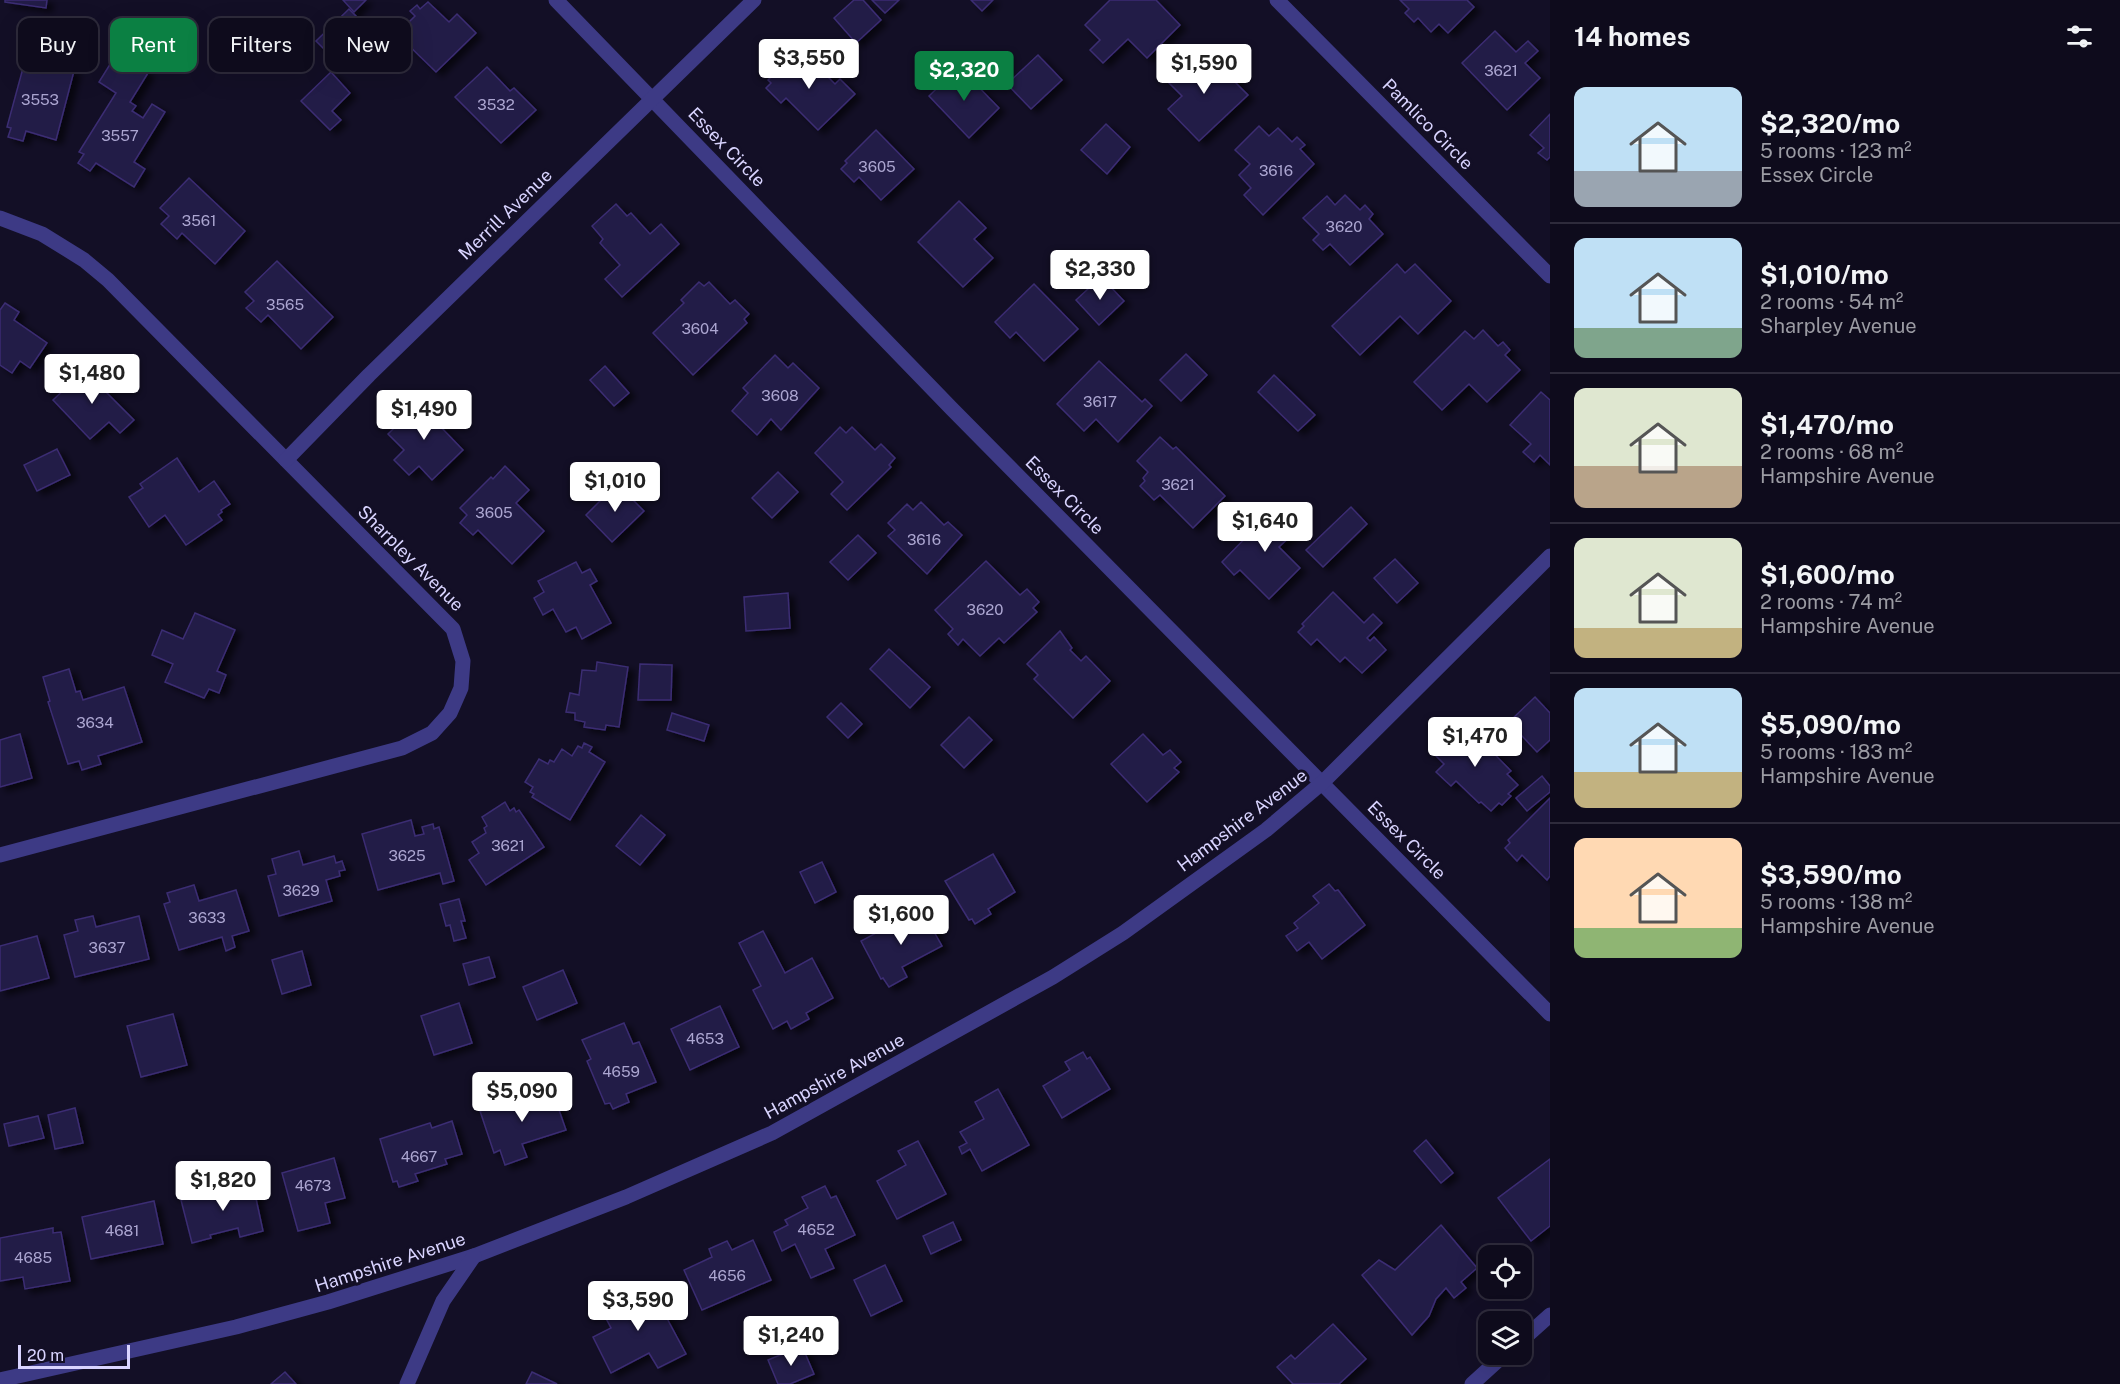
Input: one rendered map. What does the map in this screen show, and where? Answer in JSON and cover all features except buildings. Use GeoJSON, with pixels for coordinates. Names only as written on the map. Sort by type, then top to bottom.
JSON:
{"type":"FeatureCollection","features":[{"type":"Feature","properties":{"kind":"street","name":"Essex Circle"},"geometry":{"type":"LineString","coordinates":[[556,0],[952,409],[1550,1014]]}},
{"type":"Feature","properties":{"kind":"street","name":"Merrill Avenue"},"geometry":{"type":"LineString","coordinates":[[286,460],[369,375],[754,0]]}},
{"type":"Feature","properties":{"kind":"street","name":"Pamlico Circle"},"geometry":{"type":"LineString","coordinates":[[1277,0],[1550,276]]}},
{"type":"Feature","properties":{"kind":"street","name":"Sharpley Avenue"},"geometry":{"type":"LineString","coordinates":[[0,218],[42,234],[84,260],[108,280],[453,629],[463,661],[461,688],[450,712],[432,733],[402,748],[0,855]]}},
{"type":"Feature","properties":{"kind":"street","name":"Hampshire Avenue"},"geometry":{"type":"LineString","coordinates":[[0,1380],[236,1327],[328,1302],[474,1256],[626,1197],[772,1133],[1053,977],[1123,933],[1257,837],[1323,782],[1550,556]]}},
{"type":"Feature","properties":{"kind":"street"},"geometry":{"type":"LineString","coordinates":[[407,1384],[443,1301],[474,1256]]}},
{"type":"Feature","properties":{"kind":"street"},"geometry":{"type":"LineString","coordinates":[[1532,1331],[1550,1315]]}},
{"type":"Feature","properties":{"kind":"street"},"geometry":{"type":"LineString","coordinates":[[1472,1384],[1493,1365]]}}]}
